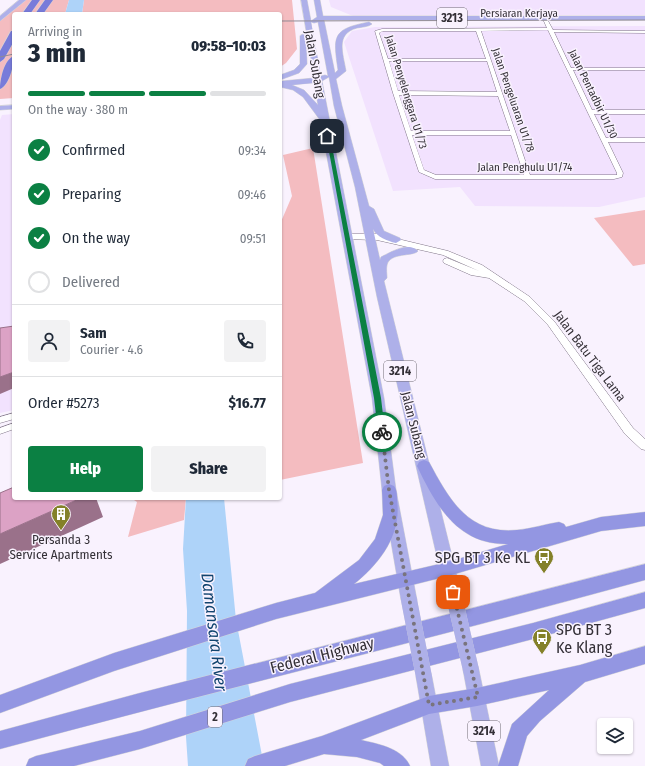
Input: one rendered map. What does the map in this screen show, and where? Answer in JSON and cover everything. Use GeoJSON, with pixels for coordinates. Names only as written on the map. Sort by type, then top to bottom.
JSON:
{"type":"FeatureCollection","features":[{"type":"Feature","properties":{"kind":"highway"},"geometry":{"type":"LineString","coordinates":[[27,12],[36,0]]}},
{"type":"Feature","properties":{"kind":"highway"},"geometry":{"type":"LineString","coordinates":[[40,12],[49,0]]}},
{"type":"Feature","properties":{"kind":"highway"},"geometry":{"type":"LineString","coordinates":[[0,59],[12,37]]}},
{"type":"Feature","properties":{"kind":"highway"},"geometry":{"type":"LineString","coordinates":[[0,86],[12,63]]}},
{"type":"Feature","properties":{"kind":"highway"},"geometry":{"type":"LineString","coordinates":[[424,466],[442,500],[453,514],[465,526],[478,533],[490,536],[516,537],[536,532],[645,519]]}},
{"type":"Feature","properties":{"kind":"highway"},"geometry":{"type":"LineString","coordinates":[[317,602],[358,572],[376,553],[383,541],[391,517],[389,490]]}},
{"type":"Feature","properties":{"kind":"highway"},"geometry":{"type":"LineString","coordinates":[[0,704],[114,662],[276,611],[448,569],[601,524]]}},
{"type":"Feature","properties":{"kind":"highway","name":"Federal Highway"},"geometry":{"type":"LineString","coordinates":[[0,740],[140,702],[553,597],[645,572]]}},
{"type":"Feature","properties":{"kind":"highway","name":"Federal Highway"},"geometry":{"type":"LineString","coordinates":[[36,766],[140,740],[290,693],[533,631],[645,600]]}},
{"type":"Feature","properties":{"kind":"highway"},"geometry":{"type":"LineString","coordinates":[[255,766],[322,745],[429,705],[478,697],[580,674],[621,664],[645,655]]}},
{"type":"Feature","properties":{"kind":"highway"},"geometry":{"type":"LineString","coordinates":[[508,766],[519,731],[580,674]]}},
{"type":"Feature","properties":{"kind":"highway"},"geometry":{"type":"LineString","coordinates":[[322,745],[357,748],[384,754],[400,766]]}},
{"type":"Feature","properties":{"kind":"main road"},"geometry":{"type":"LineString","coordinates":[[0,12],[15,0]]}},
{"type":"Feature","properties":{"kind":"main road"},"geometry":{"type":"LineString","coordinates":[[0,18],[23,0]]}},
{"type":"Feature","properties":{"kind":"main road","name":"Jalan Subang"},"geometry":{"type":"LineString","coordinates":[[304,0],[309,31],[326,78],[360,187],[382,297],[424,466],[478,697]]}},
{"type":"Feature","properties":{"kind":"main road"},"geometry":{"type":"LineString","coordinates":[[317,2],[338,15],[361,18]]}},
{"type":"Feature","properties":{"kind":"main road","name":"Jalan Subang"},"geometry":{"type":"LineString","coordinates":[[317,2],[326,78],[325,123],[378,398],[389,490],[429,705]]}},
{"type":"Feature","properties":{"kind":"main road"},"geometry":{"type":"LineString","coordinates":[[282,77],[298,71],[305,62],[301,17],[306,12],[319,22],[309,31]]}},
{"type":"Feature","properties":{"kind":"main road","name":"Persiaran Kerjaya"},"geometry":{"type":"LineString","coordinates":[[319,22],[361,18],[548,25],[645,18]]}},
{"type":"Feature","properties":{"kind":"main road","name":"Persiaran Kerjaya"},"geometry":{"type":"LineString","coordinates":[[319,22],[369,24],[548,25],[645,23]]}},
{"type":"Feature","properties":{"kind":"main road"},"geometry":{"type":"LineString","coordinates":[[282,84],[326,78],[342,71],[337,42],[339,36],[346,30],[369,24]]}},
{"type":"Feature","properties":{"kind":"main road"},"geometry":{"type":"LineString","coordinates":[[282,78],[326,78]]}},
{"type":"Feature","properties":{"kind":"main road"},"geometry":{"type":"LineString","coordinates":[[282,84],[304,92],[325,123]]}},
{"type":"Feature","properties":{"kind":"main road"},"geometry":{"type":"LineString","coordinates":[[0,103],[12,102]]}},
{"type":"Feature","properties":{"kind":"main road"},"geometry":{"type":"LineString","coordinates":[[0,108],[12,107]]}},
{"type":"Feature","properties":{"kind":"main road"},"geometry":{"type":"LineString","coordinates":[[360,187],[380,233],[396,240]]}},
{"type":"Feature","properties":{"kind":"main road"},"geometry":{"type":"LineString","coordinates":[[382,297],[382,264],[385,259],[400,251],[413,251]]}},
{"type":"Feature","properties":{"kind":"main road","name":"3214"},"geometry":{"type":"LineString","coordinates":[[478,697],[490,766]]}},
{"type":"Feature","properties":{"kind":"main road","name":"3214"},"geometry":{"type":"LineString","coordinates":[[429,705],[440,766]]}},
{"type":"Feature","properties":{"kind":"street","name":"Jalan Penyelenggara U1/73"},"geometry":{"type":"LineString","coordinates":[[435,177],[421,171],[377,32],[379,30],[478,29],[548,25],[645,32]]}},
{"type":"Feature","properties":{"kind":"street","name":"Jalan Pentadbir U1/30"},"geometry":{"type":"LineString","coordinates":[[548,25],[620,173],[620,176],[614,177]]}},
{"type":"Feature","properties":{"kind":"street","name":"Jalan Pengeluaran U1/78"},"geometry":{"type":"LineString","coordinates":[[478,29],[528,177]]}},
{"type":"Feature","properties":{"kind":"street"},"geometry":{"type":"LineString","coordinates":[[386,60],[488,60]]}},
{"type":"Feature","properties":{"kind":"street"},"geometry":{"type":"LineString","coordinates":[[569,69],[645,69]]}},
{"type":"Feature","properties":{"kind":"street"},"geometry":{"type":"LineString","coordinates":[[396,93],[500,94]]}},
{"type":"Feature","properties":{"kind":"street"},"geometry":{"type":"LineString","coordinates":[[590,112],[645,112]]}},
{"type":"Feature","properties":{"kind":"street"},"geometry":{"type":"LineString","coordinates":[[408,133],[513,133]]}},
{"type":"Feature","properties":{"kind":"street"},"geometry":{"type":"LineString","coordinates":[[604,140],[645,140]]}},
{"type":"Feature","properties":{"kind":"street","name":"Jalan Penghulu U1/74"},"geometry":{"type":"LineString","coordinates":[[435,177],[614,177]]}},
{"type":"Feature","properties":{"kind":"street"},"geometry":{"type":"LineString","coordinates":[[347,239],[370,239],[452,262],[474,273],[488,274]]}},
{"type":"Feature","properties":{"kind":"street","name":"Jalan Batu Tiga Lama"},"geometry":{"type":"LineString","coordinates":[[370,239],[396,240],[445,253],[479,267],[527,300],[551,323],[629,431],[645,446]]}},
{"type":"Feature","properties":{"kind":"street"},"geometry":{"type":"LineString","coordinates":[[0,420],[12,417]]}},
{"type":"Feature","properties":{"kind":"street"},"geometry":{"type":"LineString","coordinates":[[0,431],[12,427]]}},
{"type":"Feature","properties":{"kind":"shaded area"},"geometry":{"type":"Polygon","coordinates":[[[26,0],[69,0],[66,12],[12,12],[12,98],[0,99],[0,21],[26,0]]]}},
{"type":"Feature","properties":{"kind":"shaded area"},"geometry":{"type":"Polygon","coordinates":[[[84,0],[292,0],[297,49],[282,66],[282,12],[82,12],[84,0]]]}},
{"type":"Feature","properties":{"kind":"shaded area"},"geometry":{"type":"Polygon","coordinates":[[[329,0],[645,0],[645,15],[353,16],[331,7],[329,0]]]}},
{"type":"Feature","properties":{"kind":"shaded area"},"geometry":{"type":"Polygon","coordinates":[[[645,26],[645,197],[599,207],[475,206],[460,187],[393,191],[344,42],[352,31],[375,27],[645,26]]]}},
{"type":"Feature","properties":{"kind":"shaded area"},"geometry":{"type":"Polygon","coordinates":[[[12,114],[12,410],[0,413],[0,120],[2,115],[12,114]]]}},
{"type":"Feature","properties":{"kind":"shaded area"},"geometry":{"type":"Polygon","coordinates":[[[313,148],[363,463],[282,480],[282,219],[292,196],[283,155],[313,148]]]}},
{"type":"Feature","properties":{"kind":"shaded area"},"geometry":{"type":"Polygon","coordinates":[[[645,210],[645,264],[633,266],[594,218],[645,210]]]}},
{"type":"Feature","properties":{"kind":"shaded area"},"geometry":{"type":"Polygon","coordinates":[[[134,500],[186,500],[184,520],[128,537],[137,502],[134,500]]]}},
{"type":"Feature","properties":{"kind":"water"},"geometry":{"type":"Polygon","coordinates":[[[69,0],[84,0],[82,12],[66,12],[69,0]]]}},
{"type":"Feature","properties":{"kind":"water","name":"Damansara River"},"geometry":{"type":"Polygon","coordinates":[[[186,500],[224,500],[236,620],[264,766],[188,766],[186,737],[187,611],[183,549],[186,500]]]}},
{"type":"Feature","properties":{"kind":"building"},"geometry":{"type":"Polygon","coordinates":[[[12,326],[12,373],[0,377],[0,328],[12,326]]]}},
{"type":"Feature","properties":{"kind":"building"},"geometry":{"type":"Polygon","coordinates":[[[12,488],[12,500],[76,500],[0,534],[0,493],[12,488]]]}},
{"type":"Feature","properties":{"kind":"tram line"},"geometry":{"type":"LineString","coordinates":[[282,21],[645,20]]}},
{"type":"Feature","properties":{"kind":"tram line"},"geometry":{"type":"LineString","coordinates":[[0,57],[12,54]]}},
{"type":"Feature","properties":{"kind":"way so far"},"geometry":{"type":"LineString","coordinates":[[382,432],[389,490],[429,705],[478,697],[453,592]]}},
{"type":"Feature","properties":{"kind":"place","name":"Persanda 3 Service Apartments"},"geometry":{"type":"Point","coordinates":[61,531]}},
{"type":"Feature","properties":{"kind":"place","name":"SPG BT 3 Ke KL"},"geometry":{"type":"Point","coordinates":[544,574]}},
{"type":"Feature","properties":{"kind":"place","name":"SPG BT 3 Ke Klang"},"geometry":{"type":"Point","coordinates":[542,655]}},
{"type":"Feature","properties":{"kind":"route"},"geometry":{"type":"LineString","coordinates":[[327,136],[378,398],[382,432]]}}]}
